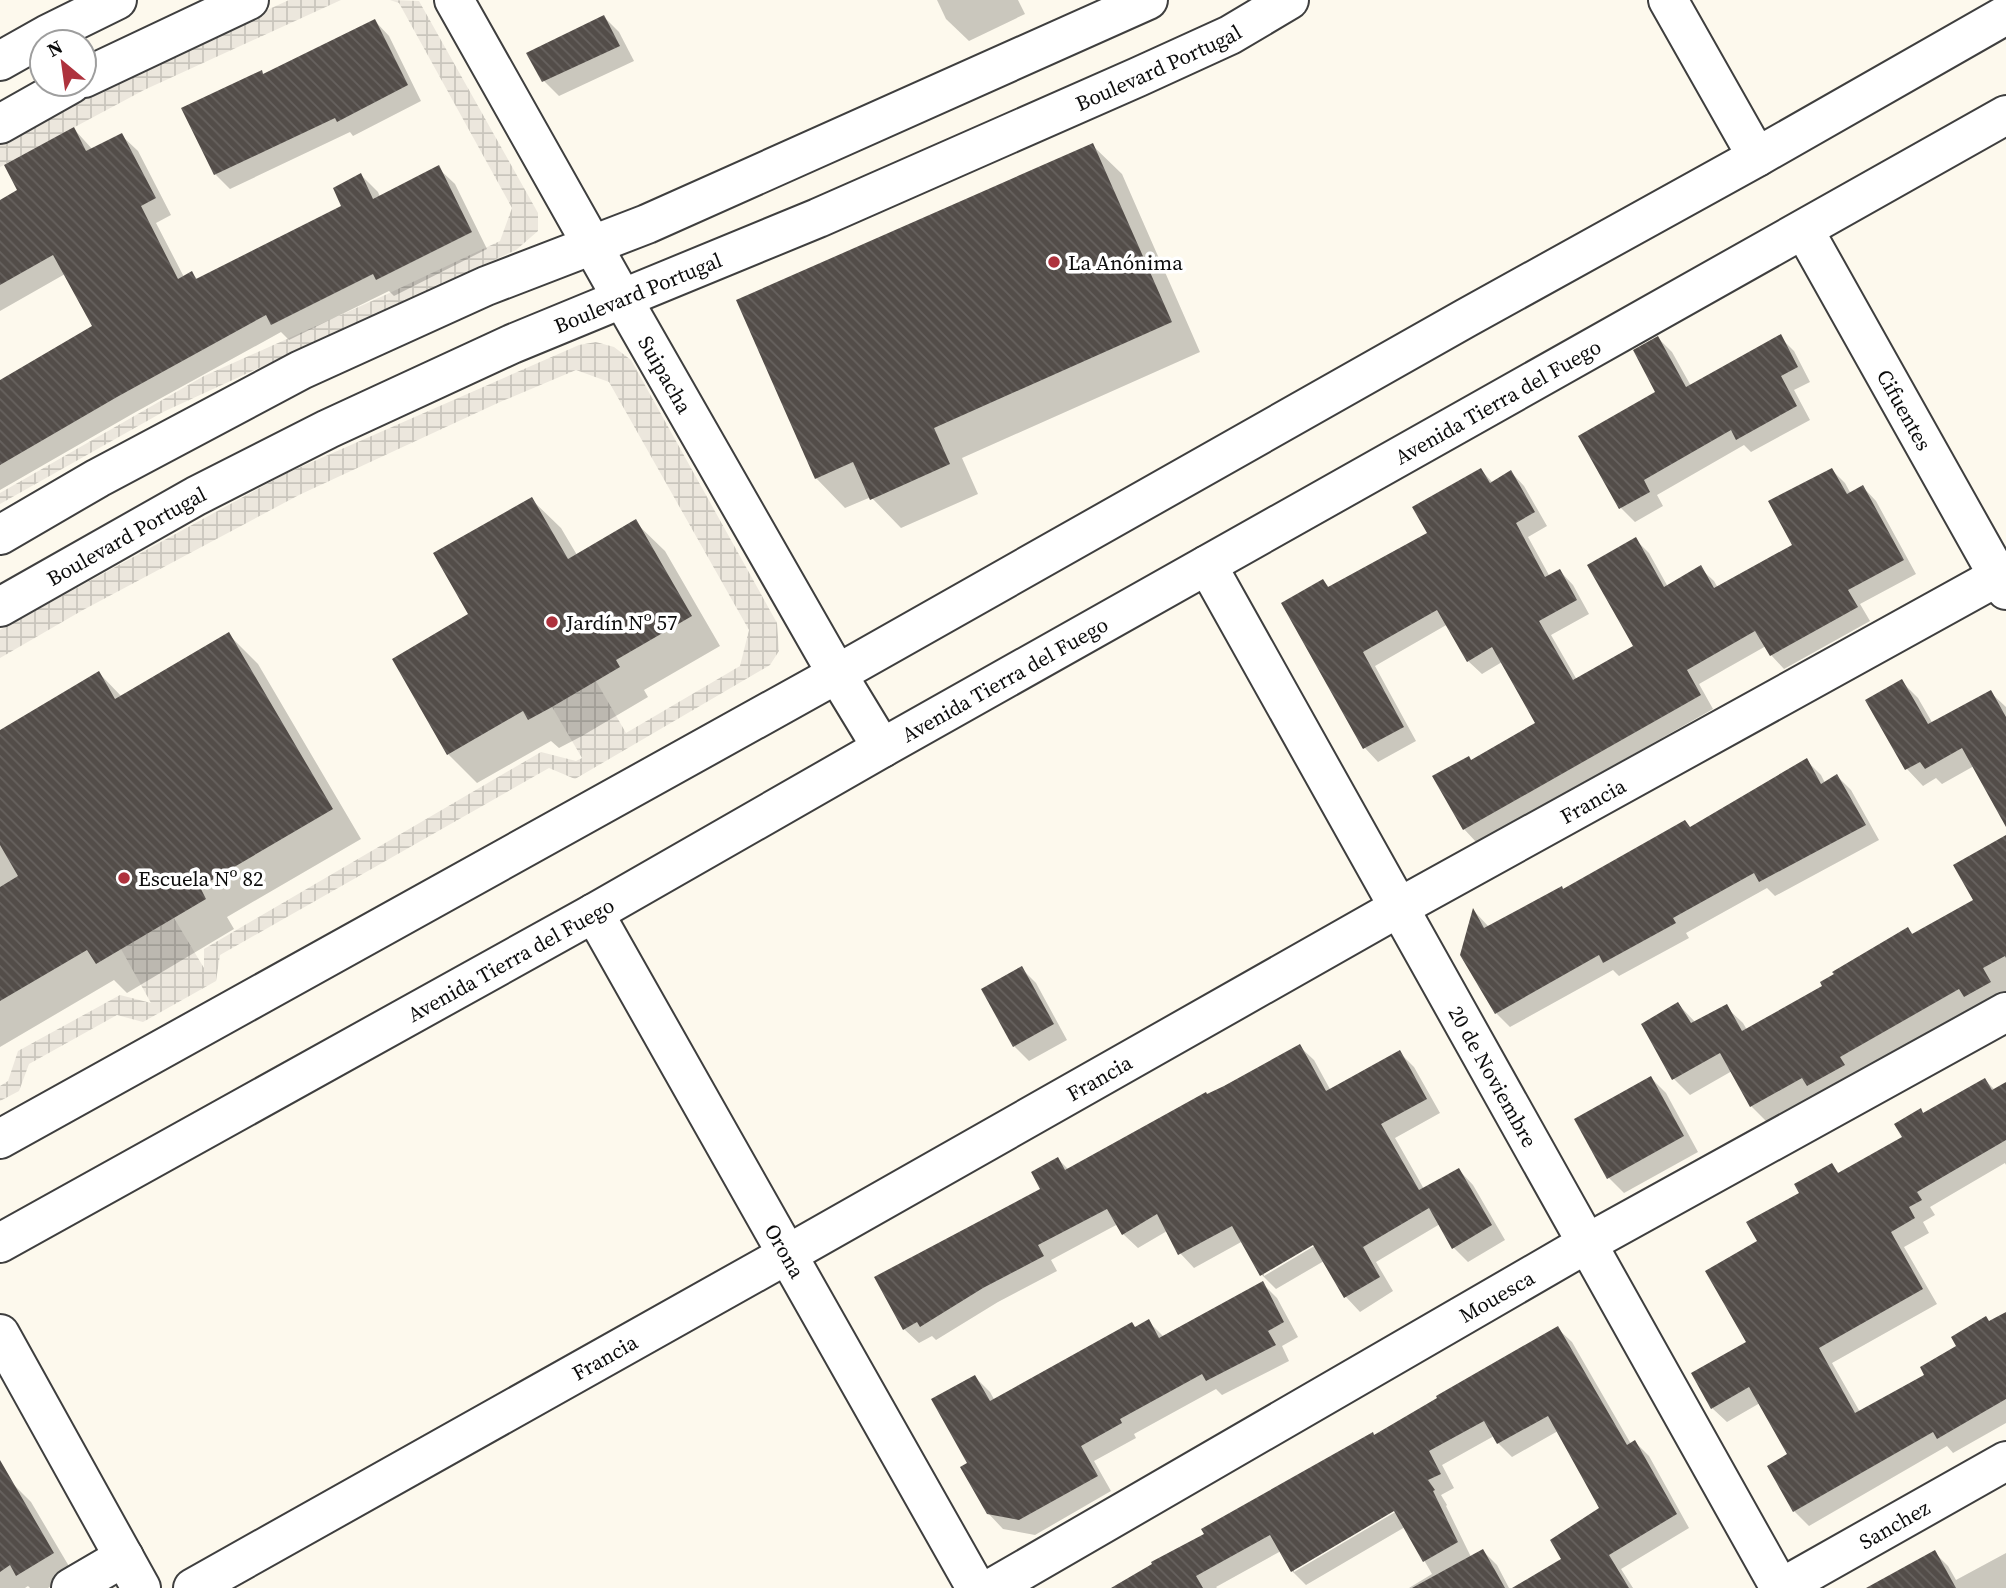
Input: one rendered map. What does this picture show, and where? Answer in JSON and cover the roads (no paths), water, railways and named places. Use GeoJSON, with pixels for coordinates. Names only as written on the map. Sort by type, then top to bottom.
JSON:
{"type":"FeatureCollection","features":[{"type":"Feature","properties":{"kind":"street"},"geometry":{"type":"LineString","coordinates":[[0,61],[117,0]]}},
{"type":"Feature","properties":{"kind":"street"},"geometry":{"type":"LineString","coordinates":[[98,71],[249,0]]}},
{"type":"Feature","properties":{"kind":"street","name":"Suipacha"},"geometry":{"type":"LineString","coordinates":[[454,0],[837,674],[882,748]]}},
{"type":"Feature","properties":{"kind":"street"},"geometry":{"type":"LineString","coordinates":[[0,535],[97,478],[301,370],[486,286],[647,224],[1148,0]]}},
{"type":"Feature","properties":{"kind":"street","name":"Boulevard Portugal"},"geometry":{"type":"LineString","coordinates":[[0,607],[196,496],[328,429],[512,344],[818,218],[1138,77],[1230,35],[1289,0]]}},
{"type":"Feature","properties":{"kind":"street"},"geometry":{"type":"LineString","coordinates":[[1668,0],[1757,157]]}},
{"type":"Feature","properties":{"kind":"street"},"geometry":{"type":"LineString","coordinates":[[0,1139],[837,674],[2006,15]]}},
{"type":"Feature","properties":{"kind":"street"},"geometry":{"type":"LineString","coordinates":[[0,124],[46,98]]}},
{"type":"Feature","properties":{"kind":"street","name":"Avenida Tierra del Fuego"},"geometry":{"type":"LineString","coordinates":[[0,1243],[594,913],[2006,115]]}},
{"type":"Feature","properties":{"kind":"street","name":"Cifuentes"},"geometry":{"type":"LineString","coordinates":[[1804,230],[2003,580]]}},
{"type":"Feature","properties":{"kind":"street","name":"20 de Noviembre"},"geometry":{"type":"LineString","coordinates":[[1207,565],[1780,1588]]}},
{"type":"Feature","properties":{"kind":"street","name":"Francia"},"geometry":{"type":"LineString","coordinates":[[192,1588],[1398,908],[2003,580]]}},
{"type":"Feature","properties":{"kind":"street","name":"Orona"},"geometry":{"type":"LineString","coordinates":[[594,913],[976,1588]]}},
{"type":"Feature","properties":{"kind":"street","name":"Mouesca"},"geometry":{"type":"LineString","coordinates":[[992,1588],[1586,1244],[2006,1012]]}},
{"type":"Feature","properties":{"kind":"street"},"geometry":{"type":"LineString","coordinates":[[0,1334],[132,1573],[71,1588]]}},
{"type":"Feature","properties":{"kind":"street","name":"Sanchez"},"geometry":{"type":"LineString","coordinates":[[1780,1588],[2006,1461]]}},
{"type":"Feature","properties":{"kind":"place","name":"La Anónima"},"geometry":{"type":"Point","coordinates":[1054,262]}},
{"type":"Feature","properties":{"kind":"place","name":"Jardín Nº 57"},"geometry":{"type":"Point","coordinates":[552,622]}},
{"type":"Feature","properties":{"kind":"place","name":"Escuela Nº 82"},"geometry":{"type":"Point","coordinates":[124,878]}}]}
